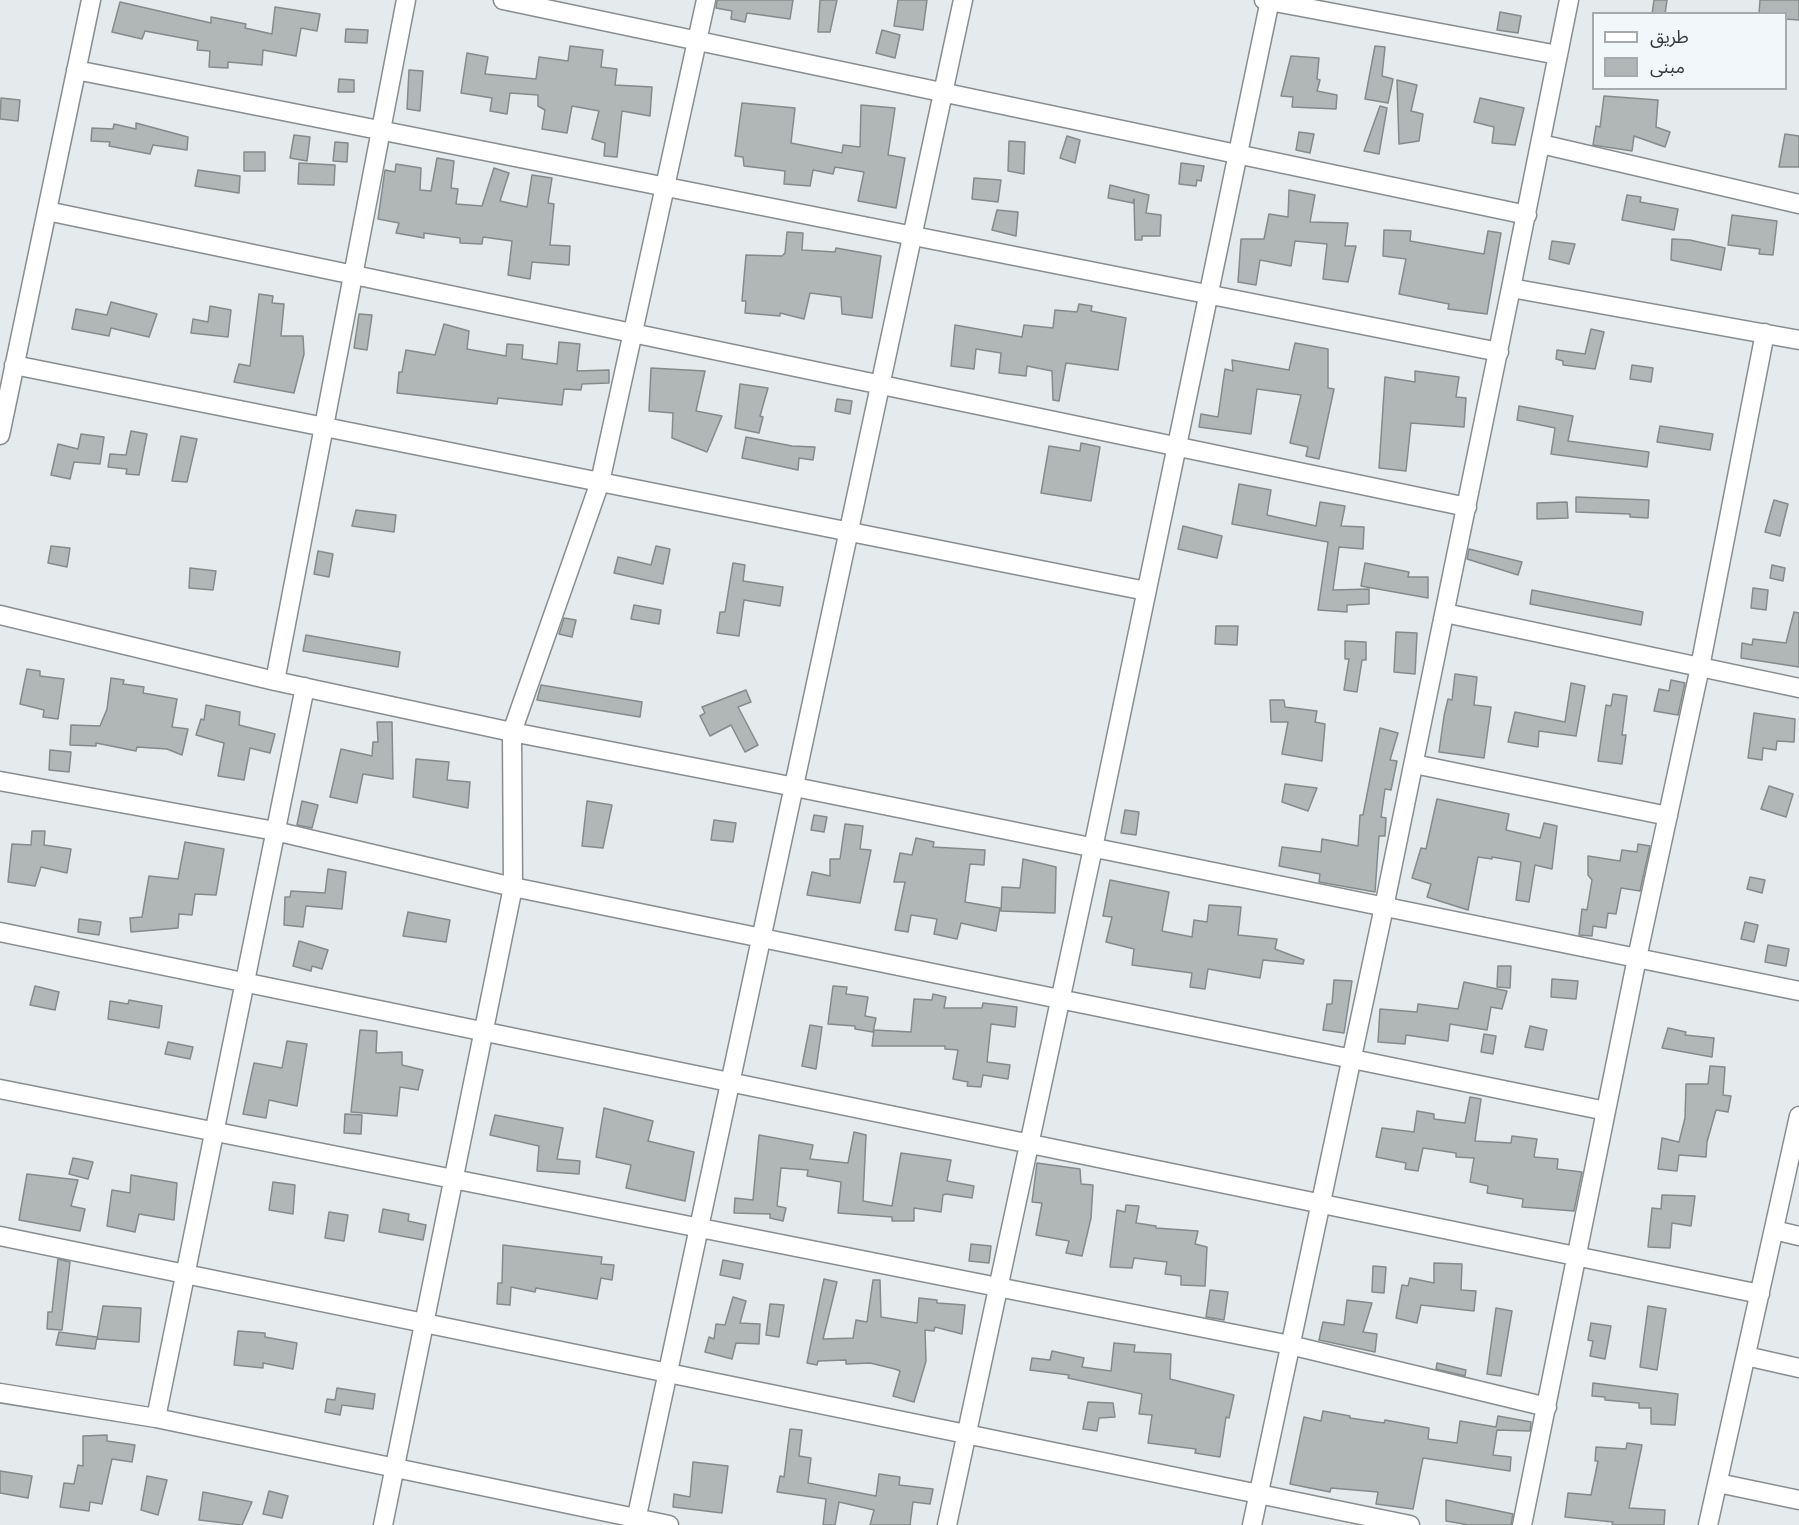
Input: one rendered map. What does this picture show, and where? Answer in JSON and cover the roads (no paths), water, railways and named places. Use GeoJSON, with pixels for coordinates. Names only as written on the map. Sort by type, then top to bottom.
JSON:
{"type":"FeatureCollection","features":[{"type":"Feature","properties":{"kind":"street"},"geometry":{"type":"LineString","coordinates":[[0,435],[91,0]]}},
{"type":"Feature","properties":{"kind":"street"},"geometry":{"type":"LineString","coordinates":[[275,681],[406,0]]}},
{"type":"Feature","properties":{"kind":"street"},"geometry":{"type":"LineString","coordinates":[[503,0],[1527,215]]}},
{"type":"Feature","properties":{"kind":"street"},"geometry":{"type":"LineString","coordinates":[[383,1525],[513,887],[512,732],[600,482],[706,0]]}},
{"type":"Feature","properties":{"kind":"street"},"geometry":{"type":"LineString","coordinates":[[636,1522],[963,0]]}},
{"type":"Feature","properties":{"kind":"street"},"geometry":{"type":"LineString","coordinates":[[947,1525],[1093,848],[1268,0],[1558,55]]}},
{"type":"Feature","properties":{"kind":"street"},"geometry":{"type":"LineString","coordinates":[[1252,1525],[1414,764],[1569,0]]}},
{"type":"Feature","properties":{"kind":"street"},"geometry":{"type":"LineString","coordinates":[[76,70],[1499,352]]}},
{"type":"Feature","properties":{"kind":"street"},"geometry":{"type":"LineString","coordinates":[[1541,144],[1799,204]]}},
{"type":"Feature","properties":{"kind":"street"},"geometry":{"type":"LineString","coordinates":[[47,211],[1467,507]]}},
{"type":"Feature","properties":{"kind":"street"},"geometry":{"type":"LineString","coordinates":[[1510,288],[1799,340]]}},
{"type":"Feature","properties":{"kind":"street"},"geometry":{"type":"LineString","coordinates":[[1522,1525],[1637,958],[1700,667],[1765,333]]}},
{"type":"Feature","properties":{"kind":"street"},"geometry":{"type":"LineString","coordinates":[[14,365],[1146,591]]}},
{"type":"Feature","properties":{"kind":"street"},"geometry":{"type":"LineString","coordinates":[[1445,613],[1799,688]]}},
{"type":"Feature","properties":{"kind":"street"},"geometry":{"type":"LineString","coordinates":[[0,615],[275,681],[512,732],[795,787],[1799,992]]}},
{"type":"Feature","properties":{"kind":"street"},"geometry":{"type":"LineString","coordinates":[[156,1418],[304,687]]}},
{"type":"Feature","properties":{"kind":"street"},"geometry":{"type":"LineString","coordinates":[[1414,764],[1668,816]]}},
{"type":"Feature","properties":{"kind":"street"},"geometry":{"type":"LineString","coordinates":[[0,781],[275,831],[513,887],[1606,1111]]}},
{"type":"Feature","properties":{"kind":"street"},"geometry":{"type":"LineString","coordinates":[[0,932],[1760,1294]]}},
{"type":"Feature","properties":{"kind":"street"},"geometry":{"type":"LineString","coordinates":[[0,1089],[1290,1345],[1547,1407]]}},
{"type":"Feature","properties":{"kind":"street"},"geometry":{"type":"LineString","coordinates":[[1708,1525],[1799,1116]]}},
{"type":"Feature","properties":{"kind":"street"},"geometry":{"type":"LineString","coordinates":[[1774,1230],[1799,1236]]}},
{"type":"Feature","properties":{"kind":"street"},"geometry":{"type":"LineString","coordinates":[[0,1236],[1410,1525]]}},
{"type":"Feature","properties":{"kind":"street"},"geometry":{"type":"LineString","coordinates":[[1746,1356],[1799,1368]]}},
{"type":"Feature","properties":{"kind":"street"},"geometry":{"type":"LineString","coordinates":[[0,1393],[156,1418],[394,1467],[636,1522],[669,1525]]}},
{"type":"Feature","properties":{"kind":"street"},"geometry":{"type":"LineString","coordinates":[[1718,1483],[1799,1500]]}}]}
